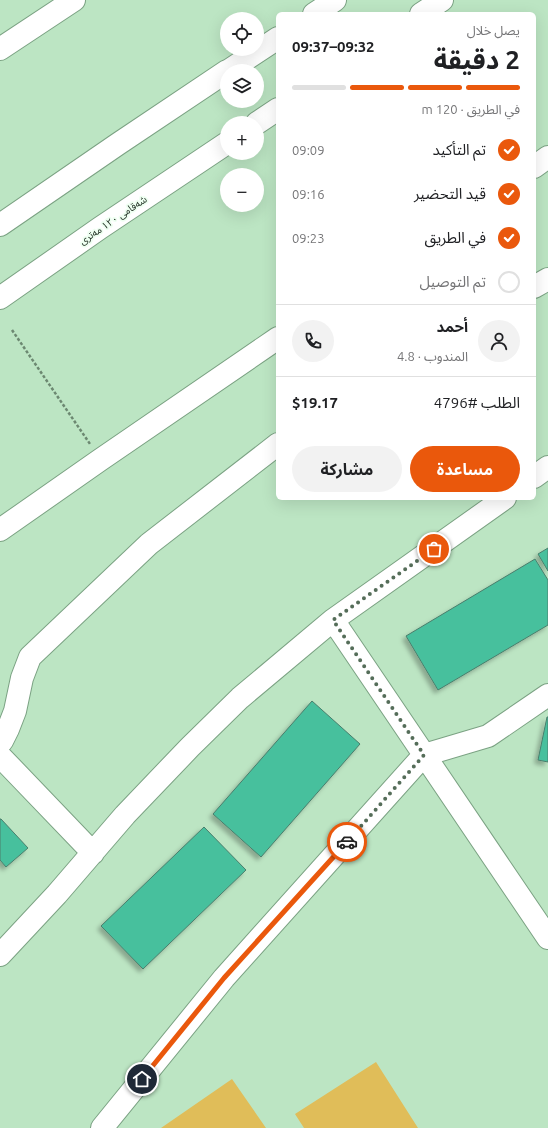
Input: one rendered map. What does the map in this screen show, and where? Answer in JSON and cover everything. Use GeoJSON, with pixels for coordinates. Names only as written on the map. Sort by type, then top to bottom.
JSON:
{"type":"FeatureCollection","features":[{"type":"Feature","properties":{"kind":"main road"},"geometry":{"type":"LineString","coordinates":[[0,50],[74,0]]}},
{"type":"Feature","properties":{"kind":"main road"},"geometry":{"type":"LineString","coordinates":[[317,12],[335,0]]}},
{"type":"Feature","properties":{"kind":"main road"},"geometry":{"type":"LineString","coordinates":[[424,12],[442,0]]}},
{"type":"Feature","properties":{"kind":"main road"},"geometry":{"type":"LineString","coordinates":[[238,64],[276,39]]}},
{"type":"Feature","properties":{"kind":"main road"},"geometry":{"type":"LineString","coordinates":[[0,226],[220,76]]}},
{"type":"Feature","properties":{"kind":"main road"},"geometry":{"type":"LineString","coordinates":[[264,118],[276,110]]}},
{"type":"Feature","properties":{"kind":"main road","name":"شەقامی ١٢٠ مەتری"},"geometry":{"type":"LineString","coordinates":[[0,298],[106,224],[220,148]]}},
{"type":"Feature","properties":{"kind":"main road"},"geometry":{"type":"LineString","coordinates":[[536,166],[548,157]]}},
{"type":"Feature","properties":{"kind":"main road"},"geometry":{"type":"LineString","coordinates":[[536,286],[548,279]]}},
{"type":"Feature","properties":{"kind":"main road"},"geometry":{"type":"LineString","coordinates":[[0,530],[276,339]]}},
{"type":"Feature","properties":{"kind":"main road"},"geometry":{"type":"LineString","coordinates":[[0,742],[8,729],[15,711],[22,678],[30,657],[149,544],[276,446]]}},
{"type":"Feature","properties":{"kind":"main road"},"geometry":{"type":"LineString","coordinates":[[536,476],[548,467]]}},
{"type":"Feature","properties":{"kind":"main road"},"geometry":{"type":"LineString","coordinates":[[0,955],[93,853],[125,815],[240,698],[333,620],[502,500]]}},
{"type":"Feature","properties":{"kind":"main road"},"geometry":{"type":"LineString","coordinates":[[333,620],[548,938]]}},
{"type":"Feature","properties":{"kind":"main road"},"geometry":{"type":"LineString","coordinates":[[102,1128],[224,978],[424,755],[488,736],[548,694]]}},
{"type":"Feature","properties":{"kind":"main road"},"geometry":{"type":"LineString","coordinates":[[0,756],[93,853]]}},
{"type":"Feature","properties":{"kind":"path"},"geometry":{"type":"LineString","coordinates":[[12,330],[90,443],[100,460]]}},
{"type":"Feature","properties":{"kind":"shaded area"},"geometry":{"type":"Polygon","coordinates":[[[376,1062],[418,1128],[304,1128],[295,1114],[376,1062]]]}},
{"type":"Feature","properties":{"kind":"shaded area"},"geometry":{"type":"Polygon","coordinates":[[[232,1079],[266,1128],[161,1128],[232,1079]]]}},
{"type":"Feature","properties":{"kind":"building"},"geometry":{"type":"Polygon","coordinates":[[[548,548],[548,571],[538,554],[548,548]]]}},
{"type":"Feature","properties":{"kind":"building"},"geometry":{"type":"Polygon","coordinates":[[[535,559],[548,580],[548,625],[438,690],[406,636],[535,559]]]}},
{"type":"Feature","properties":{"kind":"building"},"geometry":{"type":"Polygon","coordinates":[[[312,701],[360,744],[261,857],[213,814],[312,701]]]}},
{"type":"Feature","properties":{"kind":"building"},"geometry":{"type":"Polygon","coordinates":[[[548,717],[548,762],[538,760],[548,717]]]}},
{"type":"Feature","properties":{"kind":"building"},"geometry":{"type":"Polygon","coordinates":[[[0,819],[28,848],[6,867],[0,860],[0,819]]]}},
{"type":"Feature","properties":{"kind":"building"},"geometry":{"type":"Polygon","coordinates":[[[204,827],[246,870],[143,969],[101,926],[204,827]]]}},
{"type":"Feature","properties":{"kind":"way so far"},"geometry":{"type":"LineString","coordinates":[[347,842],[424,755],[333,620],[434,549]]}},
{"type":"Feature","properties":{"kind":"route"},"geometry":{"type":"LineString","coordinates":[[142,1079],[224,978],[347,842]]}}]}
